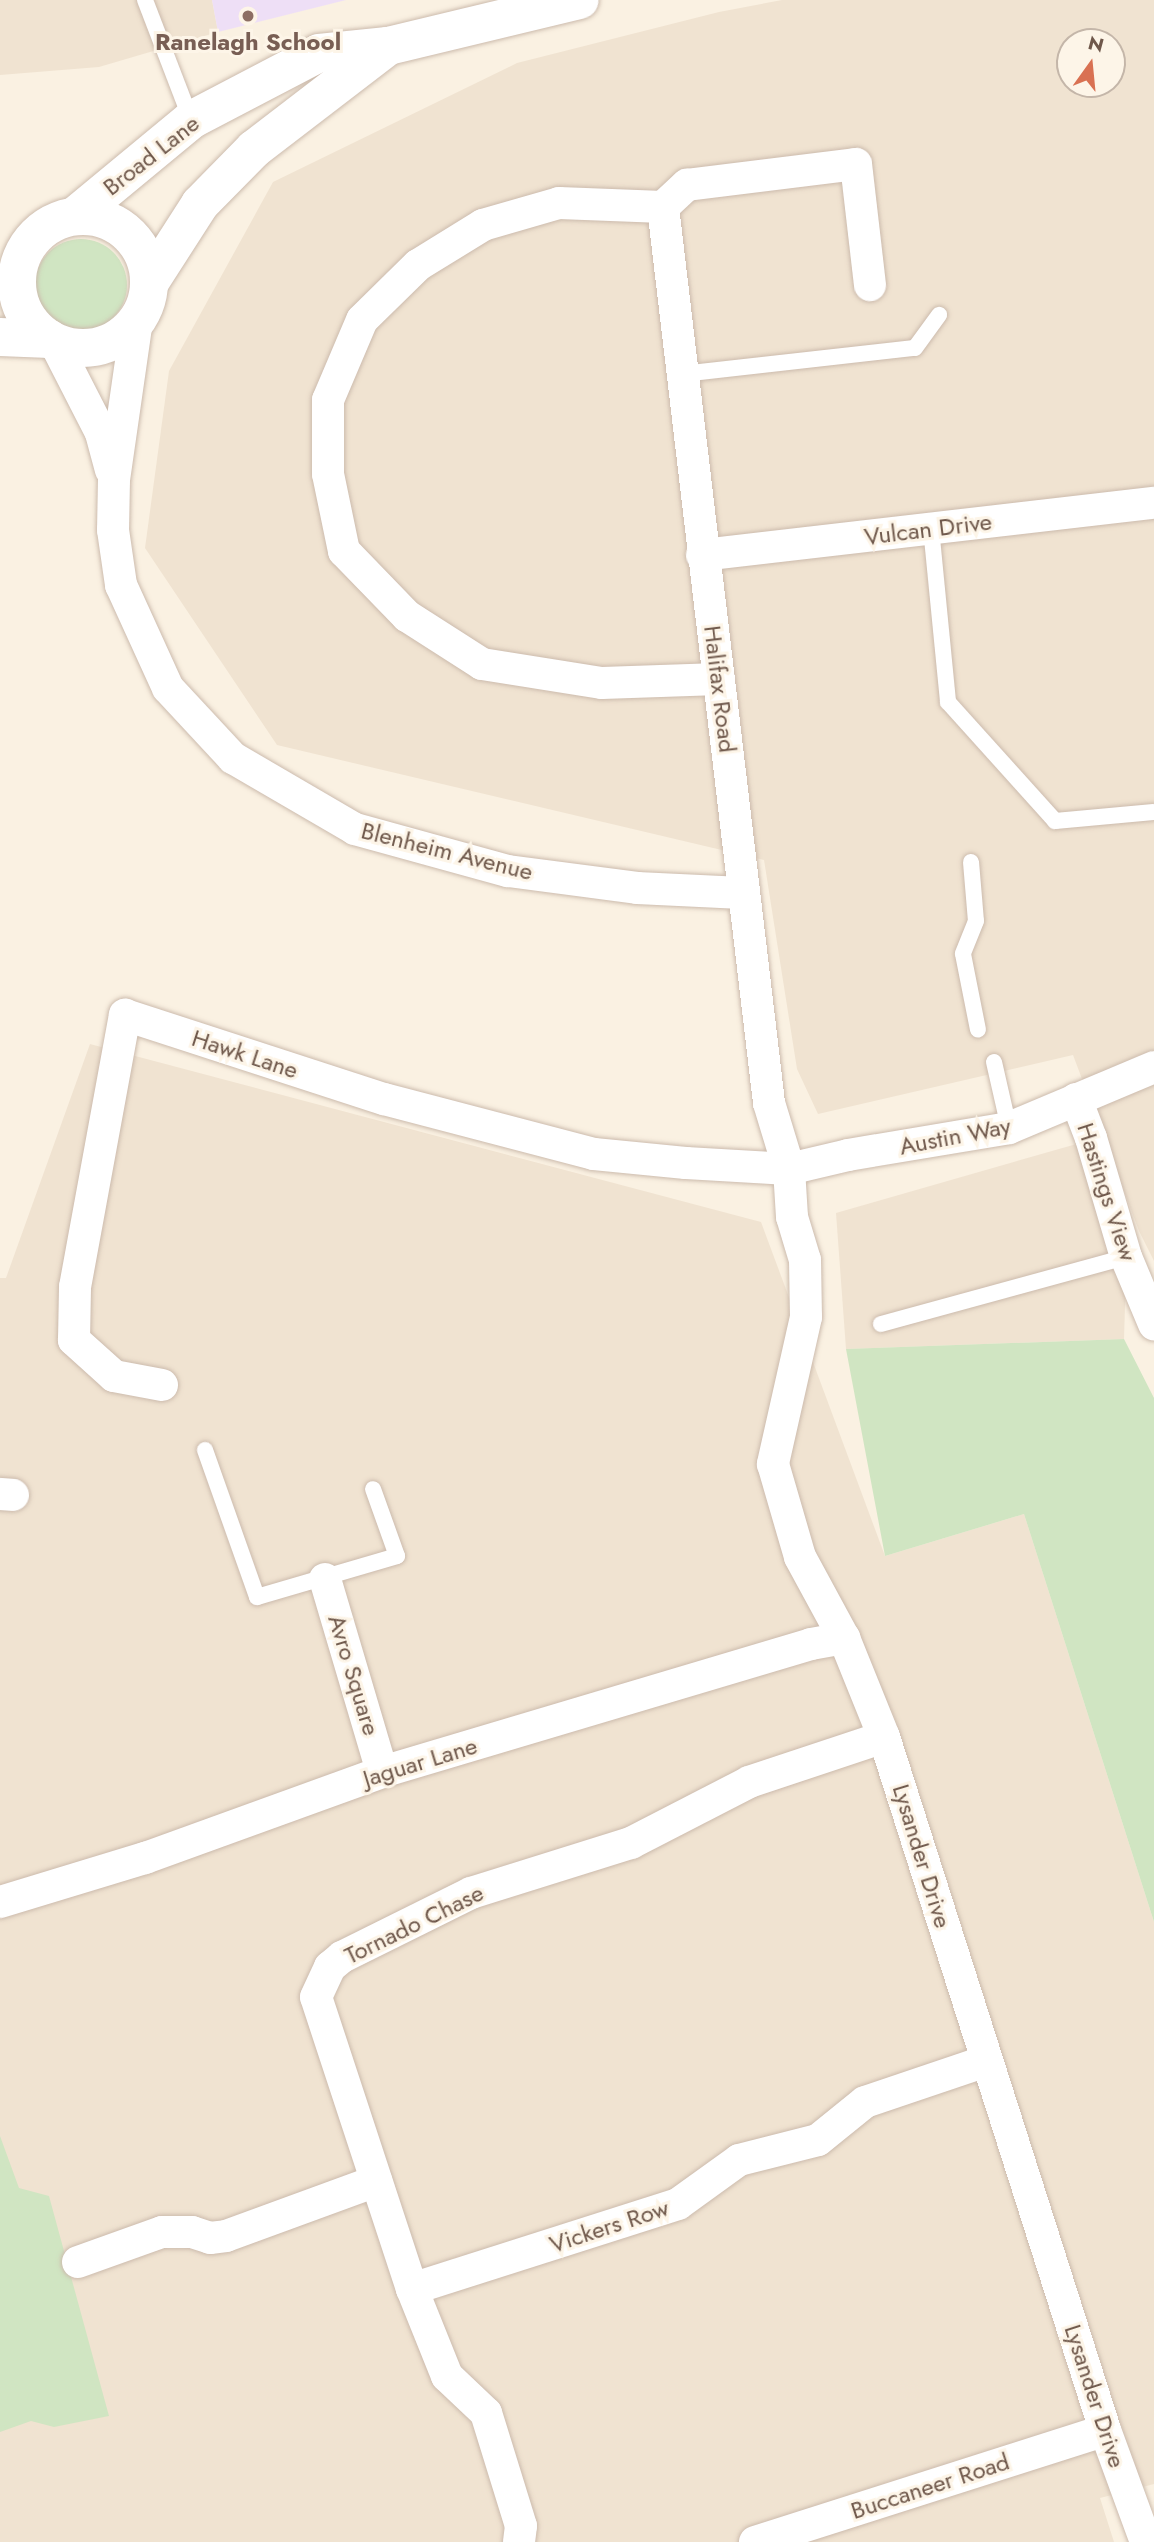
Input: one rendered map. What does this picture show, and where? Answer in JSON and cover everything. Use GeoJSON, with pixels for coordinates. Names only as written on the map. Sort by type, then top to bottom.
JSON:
{"type":"FeatureCollection","features":[{"type":"Feature","properties":{"kind":"street","name":"Broad Lane"},"geometry":{"type":"LineString","coordinates":[[0,244],[58,223],[191,120],[319,53],[388,46],[580,0]]}},
{"type":"Feature","properties":{"kind":"street","name":"Broad Lane"},"geometry":{"type":"LineString","coordinates":[[150,282],[200,204],[254,149],[388,46]]}},
{"type":"Feature","properties":{"kind":"street"},"geometry":{"type":"LineString","coordinates":[[719,679],[602,683],[482,664],[407,616],[344,551],[328,474],[328,400],[362,320],[418,265],[483,225],[559,203],[663,207],[687,185],[856,164],[870,285]]}},
{"type":"Feature","properties":{"kind":"street","name":"Halifax Road"},"geometry":{"type":"LineString","coordinates":[[663,207],[702,555],[769,1103],[789,1169]]}},
{"type":"Feature","properties":{"kind":"street"},"geometry":{"type":"LineString","coordinates":[[0,337],[52,340],[71,347],[90,348],[108,344],[125,334],[138,320],[147,302],[150,282],[146,260],[135,240],[118,225],[97,217],[58,223],[27,246],[19,265],[17,287],[28,317],[52,340]]}},
{"type":"Feature","properties":{"kind":"street","name":"Blenheim Avenue"},"geometry":{"type":"LineString","coordinates":[[138,320],[114,478],[113,530],[121,585],[168,688],[233,758],[355,830],[508,871],[637,888],[742,893]]}},
{"type":"Feature","properties":{"kind":"street","name":"Blenheim Avenue"},"geometry":{"type":"LineString","coordinates":[[52,340],[101,433],[114,478]]}},
{"type":"Feature","properties":{"kind":"street","name":"Vulcan Drive"},"geometry":{"type":"LineString","coordinates":[[702,555],[1154,503]]}},
{"type":"Feature","properties":{"kind":"street","name":"Hawk Lane"},"geometry":{"type":"LineString","coordinates":[[162,1385],[114,1376],[74,1340],[75,1287],[125,1015],[384,1099],[594,1154],[789,1169]]}},
{"type":"Feature","properties":{"kind":"street","name":"Austin Way"},"geometry":{"type":"LineString","coordinates":[[789,1169],[848,1155],[1009,1128],[1154,1067]]}},
{"type":"Feature","properties":{"kind":"street","name":"Hastings View"},"geometry":{"type":"LineString","coordinates":[[1076,1099],[1126,1257],[1154,1324]]}},
{"type":"Feature","properties":{"kind":"street","name":"Lysander Drive"},"geometry":{"type":"LineString","coordinates":[[789,1169],[792,1217],[805,1260],[806,1317],[773,1464],[800,1557],[844,1637],[884,1737],[1105,2430],[1146,2542]]}},
{"type":"Feature","properties":{"kind":"street","name":"Avro Square"},"geometry":{"type":"LineString","coordinates":[[325,1578],[382,1772]]}},
{"type":"Feature","properties":{"kind":"street","name":"Jaguar Lane"},"geometry":{"type":"LineString","coordinates":[[0,1902],[145,1858],[382,1772],[797,1648],[844,1637]]}},
{"type":"Feature","properties":{"kind":"street","name":"Tornado Chase"},"geometry":{"type":"LineString","coordinates":[[519,2542],[522,2526],[486,2413],[447,2376],[411,2289],[316,1997],[330,1967],[342,1957],[471,1893],[631,1843],[749,1782],[884,1737]]}},
{"type":"Feature","properties":{"kind":"street","name":"Vickers Row"},"geometry":{"type":"LineString","coordinates":[[411,2289],[678,2204],[739,2160],[818,2140],[866,2102],[986,2061]]}},
{"type":"Feature","properties":{"kind":"street"},"geometry":{"type":"LineString","coordinates":[[79,2262],[162,2232],[192,2232],[210,2238],[226,2236],[376,2181]]}},
{"type":"Feature","properties":{"kind":"street","name":"Buccaneer Road"},"geometry":{"type":"LineString","coordinates":[[755,2542],[1105,2430]]}},
{"type":"Feature","properties":{"kind":"lane"},"geometry":{"type":"LineString","coordinates":[[145,0],[191,120]]}},
{"type":"Feature","properties":{"kind":"lane"},"geometry":{"type":"LineString","coordinates":[[682,374],[915,348],[939,315]]}},
{"type":"Feature","properties":{"kind":"lane"},"geometry":{"type":"LineString","coordinates":[[931,528],[948,702],[1055,821],[1154,812]]}},
{"type":"Feature","properties":{"kind":"lane"},"geometry":{"type":"LineString","coordinates":[[971,862],[976,921],[963,954],[978,1030]]}},
{"type":"Feature","properties":{"kind":"lane"},"geometry":{"type":"LineString","coordinates":[[994,1062],[1009,1128]]}},
{"type":"Feature","properties":{"kind":"lane"},"geometry":{"type":"LineString","coordinates":[[881,1324],[1126,1257]]}},
{"type":"Feature","properties":{"kind":"lane"},"geometry":{"type":"LineString","coordinates":[[205,1450],[257,1597],[397,1556],[373,1489]]}},
{"type":"Feature","properties":{"kind":"shaded area"},"geometry":{"type":"Polygon","coordinates":[[[0,0],[212,0],[218,32],[99,67],[0,75],[0,0]]]}},
{"type":"Feature","properties":{"kind":"shaded area","name":"Ranelagh School"},"geometry":{"type":"Polygon","coordinates":[[[212,0],[346,0],[218,32],[212,0]]]}},
{"type":"Feature","properties":{"kind":"shaded area"},"geometry":{"type":"Polygon","coordinates":[[[782,0],[1154,0],[1154,1261],[1139,1231],[1073,1055],[818,1114],[797,1069],[764,860],[277,745],[145,548],[169,371],[273,182],[517,63],[719,12],[782,0]]]}},
{"type":"Feature","properties":{"kind":"shaded area"},"geometry":{"type":"Polygon","coordinates":[[[90,1044],[761,1222],[885,1556],[1024,1514],[1154,1922],[1154,2484],[1100,2498],[1114,2542],[0,2542],[0,1278],[6,1278],[90,1044]]]}},
{"type":"Feature","properties":{"kind":"shaded area"},"geometry":{"type":"Polygon","coordinates":[[[1080,1143],[1126,1272],[1124,1339],[846,1349],[836,1213],[1080,1143]]]}},
{"type":"Feature","properties":{"kind":"green space"},"geometry":{"type":"Polygon","coordinates":[[[72,239],[90,239],[107,246],[120,259],[127,276],[127,294],[120,311],[107,324],[90,331],[72,331],[55,324],[42,311],[35,294],[35,276],[42,259],[55,246],[72,239]]]}},
{"type":"Feature","properties":{"kind":"green space"},"geometry":{"type":"Polygon","coordinates":[[[1124,1339],[1154,1398],[1154,1922],[1024,1514],[885,1556],[846,1349],[1124,1339]]]}},
{"type":"Feature","properties":{"kind":"green space"},"geometry":{"type":"Polygon","coordinates":[[[0,2136],[19,2188],[49,2196],[109,2416],[54,2427],[31,2421],[0,2432],[0,2136]]]}},
{"type":"Feature","properties":{"kind":"place","name":"Ranelagh School"},"geometry":{"type":"Point","coordinates":[248,16]}}]}
